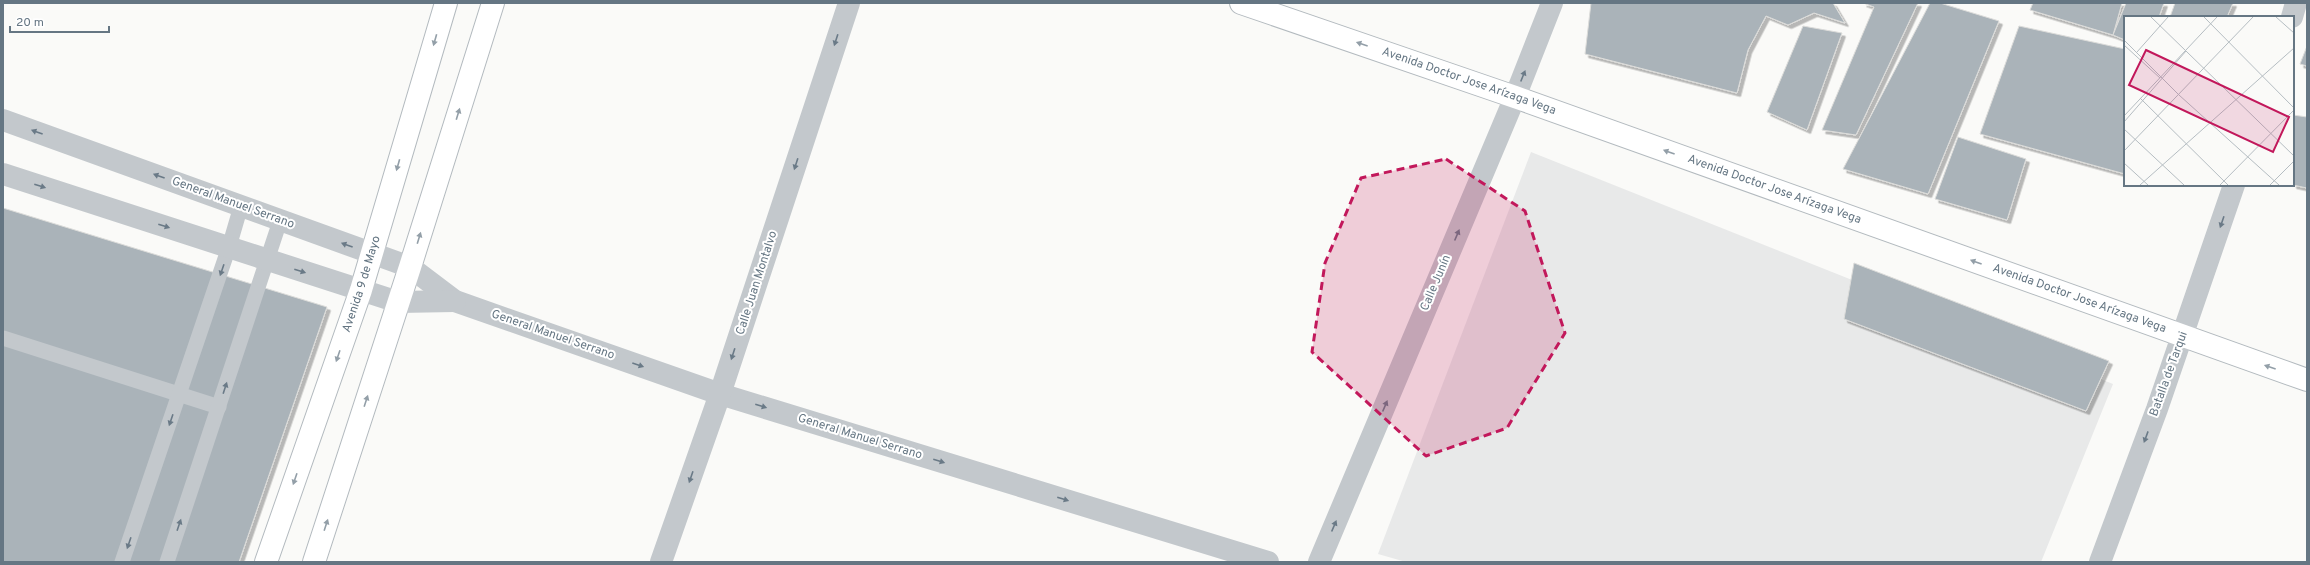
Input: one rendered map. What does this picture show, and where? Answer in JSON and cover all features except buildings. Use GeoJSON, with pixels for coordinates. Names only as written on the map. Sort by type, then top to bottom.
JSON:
{"type":"FeatureCollection","features":[{"type":"Feature","properties":{"kind":"street","name":"Avenida 9 de Mayo"},"geometry":{"type":"LineString","coordinates":[[266,562],[361,290],[446,3]]}},
{"type":"Feature","properties":{"kind":"street"},"geometry":{"type":"LineString","coordinates":[[314,562],[410,268],[493,3]]}},
{"type":"Feature","properties":{"kind":"street","name":"Calle Juan Montalvo"},"geometry":{"type":"LineString","coordinates":[[662,562],[720,394],[849,3]]}},
{"type":"Feature","properties":{"kind":"street","name":"Avenida Doctor Jose Arízaga Vega"},"geometry":{"type":"LineString","coordinates":[[1241,3],[1515,97],[2307,380]]}},
{"type":"Feature","properties":{"kind":"street","name":"Calle Junín"},"geometry":{"type":"LineString","coordinates":[[1319,562],[1515,97],[1552,3]]}},
{"type":"Feature","properties":{"kind":"street"},"geometry":{"type":"LineString","coordinates":[[2292,16],[2296,3]]}},
{"type":"Feature","properties":{"kind":"street","name":"General Manuel Serrano"},"geometry":{"type":"LineString","coordinates":[[3,120],[410,268],[456,301],[720,394],[1268,562]]}},
{"type":"Feature","properties":{"kind":"street","name":"General Manuel Serrano"},"geometry":{"type":"LineString","coordinates":[[3,174],[398,302],[456,301]]}},
{"type":"Feature","properties":{"kind":"street","name":"Batalla de Tarqui"},"geometry":{"type":"LineString","coordinates":[[2100,562],[2183,336],[2234,186]]}},
{"type":"Feature","properties":{"kind":"lane"},"geometry":{"type":"LineString","coordinates":[[122,562],[180,394],[229,247],[241,206]]}},
{"type":"Feature","properties":{"kind":"lane"},"geometry":{"type":"LineString","coordinates":[[167,562],[280,221]]}},
{"type":"Feature","properties":{"kind":"lane"},"geometry":{"type":"LineString","coordinates":[[3,338],[219,407]]}},
{"type":"Feature","properties":{"kind":"highlighted area"},"geometry":{"type":"Polygon","coordinates":[[[1446,159],[1525,211],[1565,333],[1507,428],[1426,456],[1312,352],[1325,263],[1361,178],[1446,159]]]}},
{"type":"Feature","properties":{"kind":"shaded area"},"geometry":{"type":"Polygon","coordinates":[[[1531,152],[2113,384],[2041,562],[1406,562],[1378,554],[1531,152]]]}}]}
